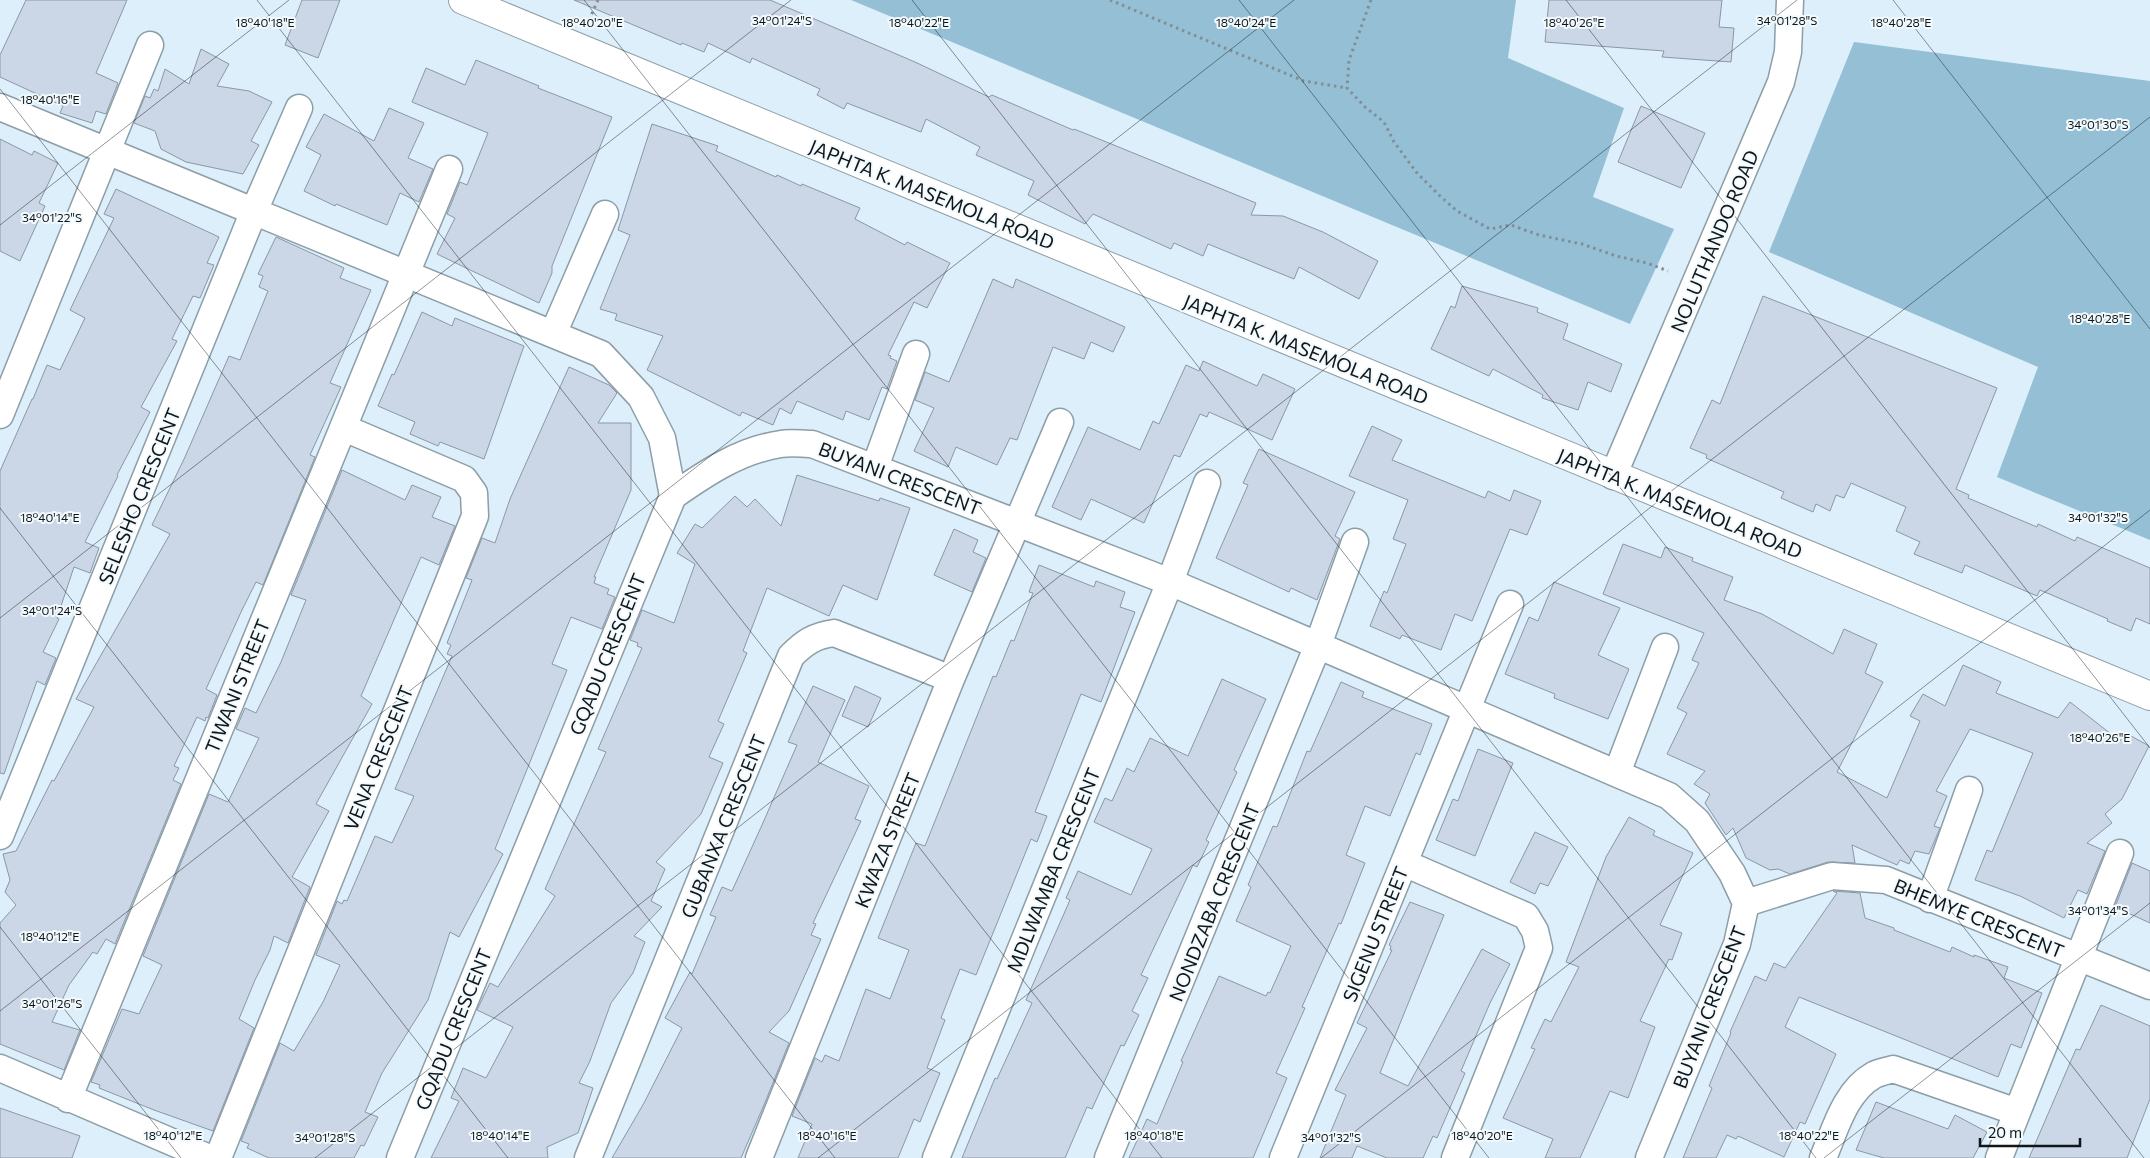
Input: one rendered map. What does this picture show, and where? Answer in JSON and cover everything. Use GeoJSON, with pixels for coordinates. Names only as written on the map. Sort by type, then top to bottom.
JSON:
{"type":"FeatureCollection","features":[{"type":"Feature","properties":{"kind":"main road","name":"JAPHTA K. MASEMOLA ROAD"},"geometry":{"type":"LineString","coordinates":[[463,0],[2150,696]]}},
{"type":"Feature","properties":{"kind":"street","name":"NOLUTHANDO ROAD"},"geometry":{"type":"LineString","coordinates":[[1613,476],[1782,82],[1788,52],[1790,0]]}},
{"type":"Feature","properties":{"kind":"street"},"geometry":{"type":"LineString","coordinates":[[0,415],[150,44]]}},
{"type":"Feature","properties":{"kind":"street"},"geometry":{"type":"LineString","coordinates":[[0,107],[601,354],[641,397],[662,438],[672,496]]}},
{"type":"Feature","properties":{"kind":"street"},"geometry":{"type":"LineString","coordinates":[[254,211],[299,108]]}},
{"type":"Feature","properties":{"kind":"street"},"geometry":{"type":"LineString","coordinates":[[407,274],[449,169]]}},
{"type":"Feature","properties":{"kind":"street","name":"SELESHO CRESCENT"},"geometry":{"type":"LineString","coordinates":[[0,836],[254,211]]}},
{"type":"Feature","properties":{"kind":"street"},"geometry":{"type":"LineString","coordinates":[[553,334],[605,214]]}},
{"type":"Feature","properties":{"kind":"street","name":"TIWANI STREET"},"geometry":{"type":"LineString","coordinates":[[68,1099],[407,274]]}},
{"type":"Feature","properties":{"kind":"street"},"geometry":{"type":"LineString","coordinates":[[875,468],[916,354]]}},
{"type":"Feature","properties":{"kind":"street"},"geometry":{"type":"LineString","coordinates":[[1018,524],[1060,422]]}},
{"type":"Feature","properties":{"kind":"street","name":"VENA CRESCENT"},"geometry":{"type":"LineString","coordinates":[[218,1158],[475,516],[474,493],[464,479],[344,428]]}},
{"type":"Feature","properties":{"kind":"street","name":"BUYANI CRESCENT"},"geometry":{"type":"LineString","coordinates":[[672,496],[708,472],[746,452],[782,443],[812,444],[1170,582],[1669,796],[1697,821],[1732,873],[1746,903],[1737,944],[1649,1158]]}},
{"type":"Feature","properties":{"kind":"street"},"geometry":{"type":"LineString","coordinates":[[1170,582],[1207,484]]}},
{"type":"Feature","properties":{"kind":"street","name":"GQADU CRESCENT"},"geometry":{"type":"LineString","coordinates":[[400,1158],[672,496]]}},
{"type":"Feature","properties":{"kind":"street","name":"KWAZA STREET"},"geometry":{"type":"LineString","coordinates":[[759,1158],[951,679],[1018,524]]}},
{"type":"Feature","properties":{"kind":"street"},"geometry":{"type":"LineString","coordinates":[[1318,646],[1356,542]]}},
{"type":"Feature","properties":{"kind":"street","name":"MDLWAMBA CRESCENT"},"geometry":{"type":"LineString","coordinates":[[936,1158],[1170,582]]}},
{"type":"Feature","properties":{"kind":"street"},"geometry":{"type":"LineString","coordinates":[[1468,709],[1510,604]]}},
{"type":"Feature","properties":{"kind":"street","name":"GUBANXA CRESCENT"},"geometry":{"type":"LineString","coordinates":[[588,1158],[791,656],[801,646],[817,636],[834,633],[951,679]]}},
{"type":"Feature","properties":{"kind":"street","name":"NONDZABA CRESCENT"},"geometry":{"type":"LineString","coordinates":[[1108,1158],[1318,646]]}},
{"type":"Feature","properties":{"kind":"street"},"geometry":{"type":"LineString","coordinates":[[1617,773],[1665,647]]}},
{"type":"Feature","properties":{"kind":"street","name":"SIGENU STREET"},"geometry":{"type":"LineString","coordinates":[[1282,1158],[1468,709]]}},
{"type":"Feature","properties":{"kind":"street"},"geometry":{"type":"LineString","coordinates":[[1930,899],[1969,790]]}},
{"type":"Feature","properties":{"kind":"street"},"geometry":{"type":"LineString","coordinates":[[1999,1158],[2120,853]]}},
{"type":"Feature","properties":{"kind":"street"},"geometry":{"type":"LineString","coordinates":[[1404,863],[1526,916],[1535,931],[1539,948],[1455,1158]]}},
{"type":"Feature","properties":{"kind":"street","name":"BHEMYE CRESCENT"},"geometry":{"type":"LineString","coordinates":[[1746,903],[1832,876],[1886,880],[2150,986]]}},
{"type":"Feature","properties":{"kind":"street"},"geometry":{"type":"LineString","coordinates":[[0,1068],[208,1158]]}},
{"type":"Feature","properties":{"kind":"street"},"geometry":{"type":"LineString","coordinates":[[1823,1158],[1845,1106],[1860,1087],[1874,1075],[1893,1069],[2017,1112]]}},
{"type":"Feature","properties":{"kind":"path"},"geometry":{"type":"LineString","coordinates":[[1110,0],[1304,81],[1347,88],[1365,107],[1384,122],[1394,142],[1417,173],[1439,195],[1465,216],[1490,229],[1511,225],[1540,235],[1582,244],[1616,256],[1647,263],[1696,283]]}},
{"type":"Feature","properties":{"kind":"path"},"geometry":{"type":"LineString","coordinates":[[1347,88],[1349,60],[1371,0]]}},
{"type":"Feature","properties":{"kind":"shaded area"},"geometry":{"type":"Polygon","coordinates":[[[851,0],[1516,0],[1508,58],[1624,108],[1593,197],[1674,229],[1630,324],[851,0]]]}},
{"type":"Feature","properties":{"kind":"shaded area"},"geometry":{"type":"Polygon","coordinates":[[[1854,42],[2150,81],[2150,540],[1997,477],[2038,367],[1769,252],[1854,42]]]}},
{"type":"Feature","properties":{"kind":"building"},"geometry":{"type":"Polygon","coordinates":[[[26,0],[127,0],[96,73],[118,83],[106,114],[96,111],[92,123],[60,113],[63,106],[0,77],[0,55],[26,0]]]}},
{"type":"Feature","properties":{"kind":"building"},"geometry":{"type":"Polygon","coordinates":[[[302,0],[340,0],[318,58],[285,45],[302,0]]]}},
{"type":"Feature","properties":{"kind":"building"},"geometry":{"type":"Polygon","coordinates":[[[574,0],[770,0],[915,62],[989,97],[992,95],[1073,130],[1256,203],[1251,215],[1283,216],[1323,232],[1378,261],[1359,299],[1299,267],[1294,279],[1208,244],[1203,256],[1174,243],[1171,249],[1093,214],[1085,224],[1028,195],[1034,181],[976,155],[980,147],[926,119],[921,132],[847,103],[844,109],[817,95],[820,89],[752,58],[750,63],[708,43],[704,52],[682,43],[681,45],[574,0]]]}},
{"type":"Feature","properties":{"kind":"building"},"geometry":{"type":"Polygon","coordinates":[[[1549,0],[1722,0],[1719,27],[1734,28],[1731,62],[1662,57],[1664,51],[1545,42],[1549,0]]]}},
{"type":"Feature","properties":{"kind":"building"},"geometry":{"type":"Polygon","coordinates":[[[201,49],[229,64],[217,86],[249,91],[272,102],[251,141],[259,145],[243,174],[186,162],[161,149],[155,131],[134,123],[145,96],[150,98],[154,89],[158,91],[165,69],[189,84],[201,49]]]}},
{"type":"Feature","properties":{"kind":"building"},"geometry":{"type":"Polygon","coordinates":[[[476,60],[539,86],[538,88],[612,117],[539,303],[437,254],[455,218],[447,214],[460,182],[467,185],[488,133],[412,102],[426,68],[465,85],[476,60]]]}},
{"type":"Feature","properties":{"kind":"building"},"geometry":{"type":"Polygon","coordinates":[[[1641,106],[1705,133],[1681,188],[1618,162],[1641,106]]]}},
{"type":"Feature","properties":{"kind":"building"},"geometry":{"type":"Polygon","coordinates":[[[389,108],[424,123],[408,158],[433,169],[419,202],[400,193],[387,225],[336,204],[335,206],[304,191],[321,155],[306,147],[324,114],[374,141],[389,108]]]}},
{"type":"Feature","properties":{"kind":"building"},"geometry":{"type":"Polygon","coordinates":[[[652,124],[718,146],[716,151],[776,177],[777,175],[801,186],[802,184],[860,208],[855,219],[905,245],[907,242],[950,263],[927,308],[914,302],[888,355],[897,361],[887,389],[882,387],[869,420],[846,411],[843,420],[797,401],[791,414],[780,408],[773,425],[742,412],[740,416],[647,370],[663,336],[615,320],[617,314],[600,309],[630,235],[618,230],[652,124]]]}},
{"type":"Feature","properties":{"kind":"building"},"geometry":{"type":"Polygon","coordinates":[[[0,139],[32,155],[34,151],[58,163],[39,203],[45,206],[20,261],[0,251],[0,139]]]}},
{"type":"Feature","properties":{"kind":"building"},"geometry":{"type":"Polygon","coordinates":[[[116,189],[219,237],[207,263],[214,265],[200,298],[193,296],[172,339],[177,341],[141,407],[150,412],[85,542],[99,548],[90,573],[74,567],[57,618],[59,619],[43,652],[56,658],[45,685],[37,681],[4,774],[0,773],[0,471],[47,365],[60,370],[85,318],[70,310],[114,218],[104,214],[116,189]]]}},
{"type":"Feature","properties":{"kind":"building"},"geometry":{"type":"Polygon","coordinates":[[[276,237],[344,268],[340,278],[371,290],[330,383],[341,387],[310,455],[315,457],[263,585],[256,582],[206,689],[217,695],[208,718],[206,717],[205,721],[197,717],[174,766],[179,768],[173,780],[181,784],[115,944],[106,939],[97,954],[93,952],[69,985],[52,1022],[80,1030],[64,1070],[0,1044],[0,923],[16,905],[5,892],[10,880],[3,854],[16,851],[52,780],[54,781],[94,707],[76,699],[170,534],[152,525],[185,457],[229,356],[240,360],[268,291],[259,287],[263,276],[258,274],[276,237]]]}},
{"type":"Feature","properties":{"kind":"building"},"geometry":{"type":"Polygon","coordinates":[[[993,279],[1013,288],[1016,279],[1125,327],[1113,352],[1091,342],[1084,359],[1053,347],[1017,440],[1010,438],[997,465],[956,447],[948,467],[914,451],[934,408],[915,400],[925,372],[949,382],[993,279]]]}},
{"type":"Feature","properties":{"kind":"building"},"geometry":{"type":"Polygon","coordinates":[[[1462,286],[1538,308],[1537,312],[1568,324],[1563,339],[1622,364],[1611,392],[1588,382],[1578,410],[1542,398],[1543,395],[1493,369],[1489,376],[1431,349],[1451,306],[1455,308],[1462,286]]]}},
{"type":"Feature","properties":{"kind":"building"},"geometry":{"type":"Polygon","coordinates":[[[1763,296],[1997,388],[1956,489],[1969,495],[1968,498],[2037,527],[2038,524],[2075,541],[2077,537],[2150,568],[2150,624],[2136,618],[2131,631],[2040,590],[2037,596],[1965,565],[1962,573],[1914,554],[1920,542],[1896,531],[1906,507],[1851,483],[1844,498],[1836,495],[1830,511],[1816,504],[1813,512],[1781,498],[1784,492],[1706,458],[1707,455],[1690,448],[1712,400],[1720,404],[1763,296]]]}},
{"type":"Feature","properties":{"kind":"building"},"geometry":{"type":"Polygon","coordinates":[[[422,312],[452,326],[455,318],[524,346],[484,459],[440,442],[438,446],[410,434],[415,422],[378,406],[422,312]]]}},
{"type":"Feature","properties":{"kind":"building"},"geometry":{"type":"Polygon","coordinates":[[[1203,361],[1257,386],[1263,374],[1295,389],[1272,440],[1209,412],[1207,417],[1200,414],[1180,457],[1174,455],[1144,523],[1091,499],[1081,520],[1052,507],[1088,427],[1140,450],[1153,421],[1159,424],[1186,365],[1199,371],[1203,361]]]}},
{"type":"Feature","properties":{"kind":"building"},"geometry":{"type":"Polygon","coordinates":[[[569,367],[609,385],[617,393],[598,423],[631,423],[631,490],[594,577],[596,577],[594,583],[609,589],[607,594],[615,597],[602,629],[571,617],[552,664],[567,670],[495,849],[503,854],[459,937],[450,932],[428,1000],[382,1073],[365,1112],[378,1117],[364,1146],[361,1145],[354,1158],[269,1158],[247,1148],[249,1144],[241,1141],[280,1043],[294,1051],[323,1002],[340,965],[316,955],[337,901],[342,904],[344,900],[347,901],[375,836],[392,843],[414,796],[395,789],[452,656],[447,654],[451,645],[447,643],[472,580],[466,578],[482,538],[495,543],[510,499],[569,367]]]}},
{"type":"Feature","properties":{"kind":"building"},"geometry":{"type":"Polygon","coordinates":[[[1372,426],[1402,440],[1392,460],[1485,498],[1488,491],[1510,501],[1514,490],[1541,501],[1527,535],[1510,529],[1472,621],[1455,614],[1441,650],[1402,635],[1400,639],[1370,626],[1384,591],[1387,593],[1406,544],[1393,539],[1408,500],[1349,476],[1372,426]]]}},
{"type":"Feature","properties":{"kind":"building"},"geometry":{"type":"Polygon","coordinates":[[[1259,449],[1355,492],[1335,536],[1340,539],[1317,600],[1291,588],[1289,592],[1216,558],[1248,485],[1243,483],[1259,449]]]}},
{"type":"Feature","properties":{"kind":"building"},"geometry":{"type":"Polygon","coordinates":[[[342,470],[405,500],[412,485],[441,497],[432,517],[455,526],[439,565],[421,557],[361,696],[372,704],[316,804],[329,811],[292,877],[310,887],[288,943],[274,936],[270,950],[239,1019],[254,1028],[213,1131],[99,1088],[100,1085],[91,1082],[122,1009],[139,1014],[162,965],[143,956],[209,794],[228,802],[259,738],[236,729],[245,708],[256,713],[281,662],[306,600],[291,595],[342,470]]]}},
{"type":"Feature","properties":{"kind":"building"},"geometry":{"type":"Polygon","coordinates":[[[797,475],[879,501],[880,498],[910,508],[877,600],[843,585],[829,616],[767,588],[743,651],[747,653],[718,721],[724,724],[709,757],[723,763],[701,814],[656,862],[665,869],[651,901],[662,907],[634,936],[645,942],[633,973],[611,1003],[590,1061],[579,1083],[593,1088],[578,1133],[547,1147],[548,1158],[431,1158],[459,1101],[451,1098],[463,1068],[486,1078],[513,1027],[477,1010],[490,983],[498,987],[555,896],[545,889],[606,752],[598,749],[642,648],[637,646],[638,643],[630,640],[642,610],[674,623],[695,564],[677,553],[695,524],[702,528],[735,496],[747,507],[755,499],[781,526],[797,475]]]}},
{"type":"Feature","properties":{"kind":"building"},"geometry":{"type":"Polygon","coordinates":[[[954,529],[978,540],[973,552],[986,558],[972,592],[934,575],[954,529]]]}},
{"type":"Feature","properties":{"kind":"building"},"geometry":{"type":"Polygon","coordinates":[[[1623,544],[1661,558],[1665,547],[1693,558],[1692,561],[1733,577],[1724,600],[1762,614],[1833,654],[1844,629],[1877,644],[1865,673],[1883,682],[1837,772],[1887,798],[1920,721],[1910,716],[1923,694],[1945,706],[1963,665],[2001,682],[1996,693],[2058,718],[2070,702],[2120,741],[2124,732],[2149,746],[2122,799],[2105,814],[2112,823],[2087,843],[2105,851],[2087,894],[2078,890],[2064,918],[2020,896],[1975,880],[1987,850],[1992,852],[2033,753],[1970,729],[1936,791],[1947,796],[1934,826],[1940,828],[1929,854],[1915,851],[1909,864],[1900,860],[1897,865],[1852,845],[1855,863],[1828,862],[1790,874],[1778,869],[1770,870],[1746,858],[1733,828],[1726,835],[1705,803],[1710,794],[1694,784],[1705,771],[1667,754],[1687,713],[1677,708],[1699,663],[1692,660],[1704,633],[1603,594],[1623,544]]]}},
{"type":"Feature","properties":{"kind":"building"},"geometry":{"type":"Polygon","coordinates":[[[1039,565],[1094,587],[1096,581],[1125,592],[1120,607],[1135,612],[1101,702],[1081,694],[1035,812],[1047,816],[1037,842],[1031,839],[976,975],[960,969],[941,1018],[945,1020],[927,1068],[940,1073],[920,1122],[914,1119],[898,1158],[798,1158],[812,1124],[792,1116],[815,1058],[822,1062],[825,1055],[839,1061],[866,989],[890,999],[909,950],[878,938],[916,843],[925,846],[993,676],[996,677],[1011,640],[1014,641],[1033,593],[1029,592],[1039,565]]]}},
{"type":"Feature","properties":{"kind":"building"},"geometry":{"type":"Polygon","coordinates":[[[1554,582],[1620,608],[1598,655],[1629,669],[1608,719],[1554,698],[1555,694],[1505,674],[1529,617],[1538,621],[1554,582]]]}},
{"type":"Feature","properties":{"kind":"building"},"geometry":{"type":"Polygon","coordinates":[[[1222,679],[1266,699],[1234,770],[1237,772],[1206,840],[1209,842],[1197,867],[1193,865],[1141,975],[1148,978],[1132,1011],[1139,1015],[1124,1046],[1121,1045],[1092,1109],[1087,1107],[1065,1158],[962,1158],[995,1078],[997,1079],[1032,1003],[1026,1000],[1070,900],[1066,898],[1078,871],[1131,895],[1152,849],[1094,822],[1105,798],[1112,801],[1127,768],[1134,772],[1150,738],[1188,756],[1222,679]]]}},
{"type":"Feature","properties":{"kind":"building"},"geometry":{"type":"Polygon","coordinates":[[[1341,682],[1364,692],[1362,697],[1432,724],[1420,755],[1416,753],[1390,816],[1365,806],[1346,855],[1365,863],[1341,924],[1339,923],[1302,1007],[1305,1008],[1276,1073],[1287,1078],[1253,1158],[1129,1158],[1147,1119],[1157,1124],[1183,1062],[1181,1061],[1219,976],[1266,996],[1268,992],[1270,993],[1291,946],[1236,921],[1251,887],[1248,885],[1273,826],[1277,827],[1307,751],[1310,752],[1341,682]]]}},
{"type":"Feature","properties":{"kind":"building"},"geometry":{"type":"Polygon","coordinates":[[[813,686],[845,700],[818,762],[869,786],[855,819],[861,821],[813,923],[816,924],[811,935],[821,939],[789,1011],[769,1032],[789,1043],[764,1105],[741,1158],[612,1158],[644,1103],[682,1028],[665,1018],[690,972],[692,974],[716,917],[710,915],[722,887],[732,891],[762,825],[797,745],[788,742],[813,686]]]}},
{"type":"Feature","properties":{"kind":"building"},"geometry":{"type":"Polygon","coordinates":[[[855,686],[881,698],[868,727],[842,716],[855,686]]]}},
{"type":"Feature","properties":{"kind":"building"},"geometry":{"type":"Polygon","coordinates":[[[1478,749],[1513,763],[1475,856],[1436,840],[1453,799],[1458,801],[1478,749]]]}},
{"type":"Feature","properties":{"kind":"building"},"geometry":{"type":"Polygon","coordinates":[[[1629,817],[1655,831],[1653,835],[1693,853],[1660,925],[1682,933],[1672,960],[1669,959],[1640,1021],[1655,1027],[1628,1098],[1610,1091],[1580,1158],[1545,1158],[1553,1139],[1503,1118],[1535,1049],[1531,1048],[1545,1019],[1551,1022],[1579,967],[1566,962],[1606,857],[1629,817]]]}},
{"type":"Feature","properties":{"kind":"building"},"geometry":{"type":"Polygon","coordinates":[[[1535,832],[1568,847],[1548,886],[1540,883],[1535,894],[1510,882],[1535,832]]]}},
{"type":"Feature","properties":{"kind":"building"},"geometry":{"type":"Polygon","coordinates":[[[2132,863],[2150,871],[2150,923],[2115,907],[2132,863]]]}},
{"type":"Feature","properties":{"kind":"building"},"geometry":{"type":"Polygon","coordinates":[[[1833,891],[1860,893],[1865,918],[1950,952],[1952,947],[1974,957],[1974,955],[2008,967],[2004,978],[2042,993],[2021,1048],[2011,1044],[1998,1077],[1799,997],[1785,1027],[1836,1054],[1805,1124],[1800,1122],[1784,1157],[1738,1136],[1736,1139],[1727,1135],[1716,1158],[1683,1158],[1712,1088],[1709,1086],[1730,1032],[1755,976],[1766,981],[1774,963],[1785,968],[1837,893],[1833,891]]]}},
{"type":"Feature","properties":{"kind":"building"},"geometry":{"type":"Polygon","coordinates":[[[1410,902],[1444,915],[1380,1073],[1408,1086],[1482,949],[1510,964],[1490,1003],[1461,1071],[1465,1073],[1437,1138],[1433,1136],[1423,1158],[1387,1158],[1357,1146],[1352,1158],[1320,1158],[1346,1095],[1335,1090],[1367,1028],[1357,1023],[1392,950],[1390,950],[1391,946],[1389,945],[1410,902]]]}},
{"type":"Feature","properties":{"kind":"building"},"geometry":{"type":"Polygon","coordinates":[[[2101,1005],[2150,1026],[2150,1099],[2127,1158],[2029,1158],[2076,1049],[2080,1050],[2101,1005]]]}},
{"type":"Feature","properties":{"kind":"building"},"geometry":{"type":"Polygon","coordinates":[[[1876,1102],[1948,1129],[1955,1115],[1987,1132],[1973,1158],[1884,1158],[1856,1150],[1876,1102]]]}},
{"type":"Feature","properties":{"kind":"building"},"geometry":{"type":"Polygon","coordinates":[[[0,1108],[80,1136],[72,1158],[0,1158],[0,1108]]]}}]}
